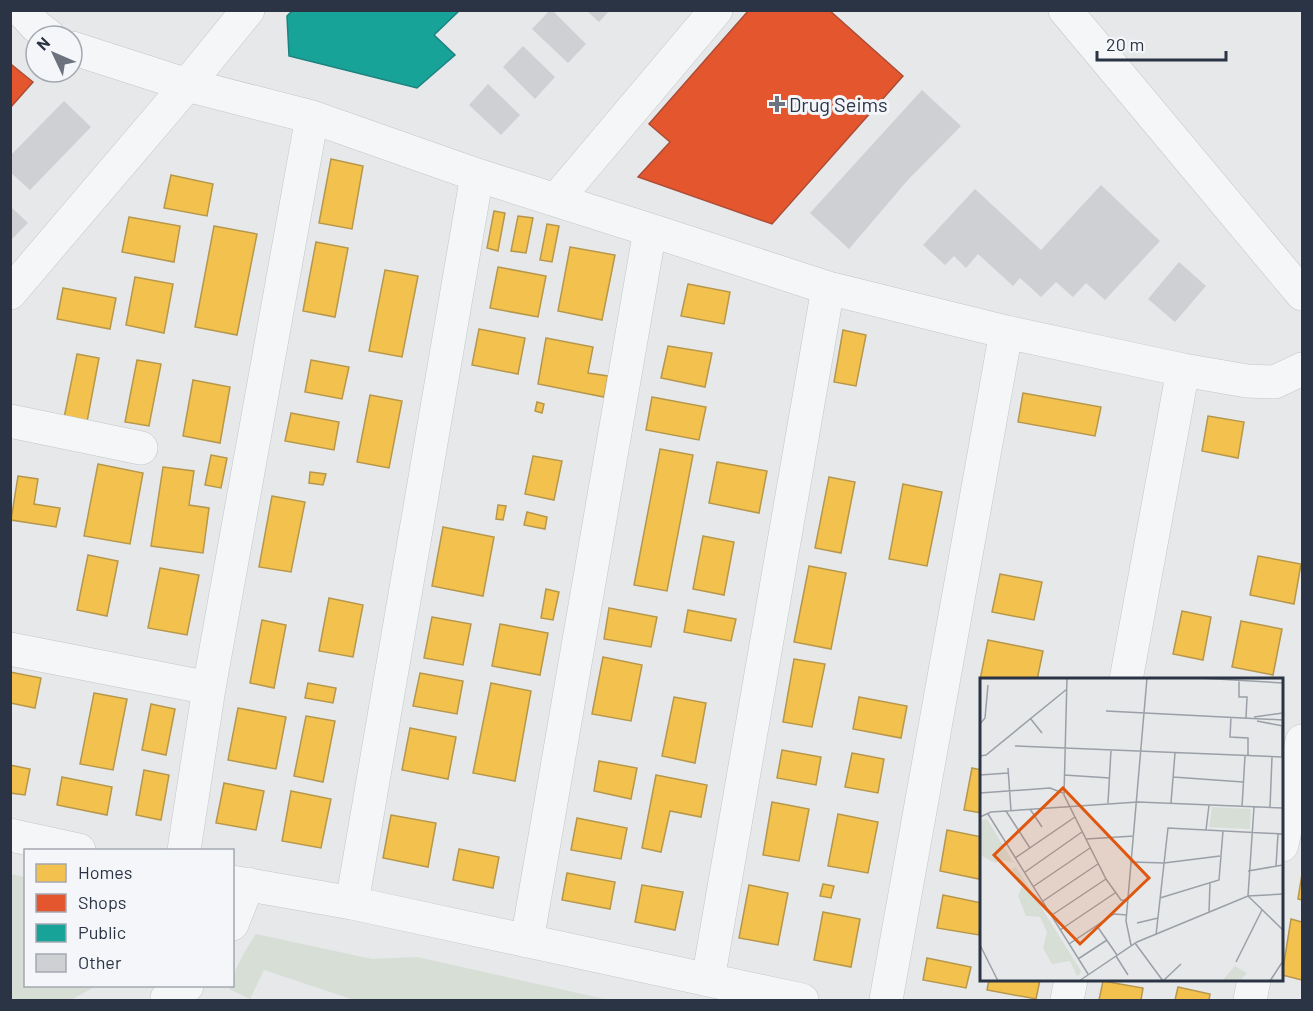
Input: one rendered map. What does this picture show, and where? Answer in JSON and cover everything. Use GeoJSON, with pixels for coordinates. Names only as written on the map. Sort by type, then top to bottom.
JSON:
{"type":"FeatureCollection","features":[{"type":"Feature","properties":{"kind":"street"},"geometry":{"type":"LineString","coordinates":[[10,293],[248,10]]}},
{"type":"Feature","properties":{"kind":"street"},"geometry":{"type":"LineString","coordinates":[[556,200],[716,10]]}},
{"type":"Feature","properties":{"kind":"street"},"geometry":{"type":"LineString","coordinates":[[1070,12],[1302,294]]}},
{"type":"Feature","properties":{"kind":"street"},"geometry":{"type":"LineString","coordinates":[[84,52],[187,85],[312,117],[477,175],[828,288],[1006,332],[1183,370],[1247,381],[1275,382],[1302,369]]}},
{"type":"Feature","properties":{"kind":"street"},"geometry":{"type":"LineString","coordinates":[[184,849],[209,688],[312,117]]}},
{"type":"Feature","properties":{"kind":"street"},"geometry":{"type":"LineString","coordinates":[[352,903],[477,175]]}},
{"type":"Feature","properties":{"kind":"street"},"geometry":{"type":"LineString","coordinates":[[527,941],[650,230]]}},
{"type":"Feature","properties":{"kind":"street"},"geometry":{"type":"LineString","coordinates":[[708,980],[828,288]]}},
{"type":"Feature","properties":{"kind":"street"},"geometry":{"type":"LineString","coordinates":[[886,1000],[1006,332]]}},
{"type":"Feature","properties":{"kind":"street"},"geometry":{"type":"LineString","coordinates":[[1126,678],[1183,370]]}},
{"type":"Feature","properties":{"kind":"street"},"geometry":{"type":"LineString","coordinates":[[10,421],[141,448]]}},
{"type":"Feature","properties":{"kind":"street"},"geometry":{"type":"LineString","coordinates":[[10,649],[209,688]]}},
{"type":"Feature","properties":{"kind":"street"},"geometry":{"type":"LineString","coordinates":[[1283,835],[1302,745]]}},
{"type":"Feature","properties":{"kind":"street"},"geometry":{"type":"LineString","coordinates":[[10,835],[74,849]]}},
{"type":"Feature","properties":{"kind":"street"},"geometry":{"type":"LineString","coordinates":[[234,914],[240,883],[352,903],[802,1000]]}},
{"type":"Feature","properties":{"kind":"street"},"geometry":{"type":"LineString","coordinates":[[1067,1000],[1071,981]]}},
{"type":"Feature","properties":{"kind":"street"},"geometry":{"type":"LineString","coordinates":[[1250,1000],[1254,981]]}},
{"type":"Feature","properties":{"kind":"shaded area"},"geometry":{"type":"Polygon","coordinates":[[[11,874],[24,877],[24,987],[94,987],[71,1000],[11,1000],[11,874]]]}},
{"type":"Feature","properties":{"kind":"shaded area"},"geometry":{"type":"Polygon","coordinates":[[[256,934],[372,959],[417,957],[609,1000],[354,1000],[264,970],[250,999],[229,989],[234,987],[234,976],[256,934]]]}},
{"type":"Feature","properties":{"kind":"building: Homes"},"geometry":{"type":"Polygon","coordinates":[[[331,159],[363,166],[352,229],[319,223],[331,159]]]}},
{"type":"Feature","properties":{"kind":"building: Homes"},"geometry":{"type":"Polygon","coordinates":[[[171,175],[213,184],[207,216],[164,208],[171,175]]]}},
{"type":"Feature","properties":{"kind":"building: Homes"},"geometry":{"type":"Polygon","coordinates":[[[494,211],[505,213],[498,251],[487,248],[494,211]]]}},
{"type":"Feature","properties":{"kind":"building: Homes"},"geometry":{"type":"Polygon","coordinates":[[[518,216],[533,218],[526,253],[511,251],[518,216]]]}},
{"type":"Feature","properties":{"kind":"building: Homes"},"geometry":{"type":"Polygon","coordinates":[[[129,217],[180,226],[174,262],[122,252],[129,217]]]}},
{"type":"Feature","properties":{"kind":"building: Homes"},"geometry":{"type":"Polygon","coordinates":[[[547,224],[559,226],[552,262],[540,260],[547,224]]]}},
{"type":"Feature","properties":{"kind":"building: Homes"},"geometry":{"type":"Polygon","coordinates":[[[214,226],[257,234],[237,335],[195,327],[214,226]]]}},
{"type":"Feature","properties":{"kind":"building: Homes"},"geometry":{"type":"Polygon","coordinates":[[[316,242],[348,248],[335,317],[303,311],[316,242]]]}},
{"type":"Feature","properties":{"kind":"building: Homes"},"geometry":{"type":"Polygon","coordinates":[[[570,247],[615,255],[602,320],[558,311],[570,247]]]}},
{"type":"Feature","properties":{"kind":"building: Homes"},"geometry":{"type":"Polygon","coordinates":[[[498,267],[546,276],[538,317],[490,308],[498,267]]]}},
{"type":"Feature","properties":{"kind":"building: Homes"},"geometry":{"type":"Polygon","coordinates":[[[385,270],[418,276],[402,357],[369,351],[385,270]]]}},
{"type":"Feature","properties":{"kind":"building: Homes"},"geometry":{"type":"Polygon","coordinates":[[[135,277],[173,284],[164,333],[126,325],[135,277]]]}},
{"type":"Feature","properties":{"kind":"building: Homes"},"geometry":{"type":"Polygon","coordinates":[[[688,284],[730,292],[724,324],[681,316],[688,284]]]}},
{"type":"Feature","properties":{"kind":"building: Homes"},"geometry":{"type":"Polygon","coordinates":[[[63,288],[116,298],[110,329],[57,319],[63,288]]]}},
{"type":"Feature","properties":{"kind":"building: Homes"},"geometry":{"type":"Polygon","coordinates":[[[479,329],[525,338],[518,374],[472,365],[479,329]]]}},
{"type":"Feature","properties":{"kind":"building: Homes"},"geometry":{"type":"Polygon","coordinates":[[[843,330],[866,335],[856,386],[834,382],[843,330]]]}},
{"type":"Feature","properties":{"kind":"building: Homes"},"geometry":{"type":"Polygon","coordinates":[[[546,338],[593,347],[588,373],[608,376],[604,397],[538,384],[546,338]]]}},
{"type":"Feature","properties":{"kind":"building: Homes"},"geometry":{"type":"Polygon","coordinates":[[[668,346],[712,353],[705,387],[661,378],[668,346]]]}},
{"type":"Feature","properties":{"kind":"building: Homes"},"geometry":{"type":"Polygon","coordinates":[[[77,354],[99,358],[87,422],[64,418],[77,354]]]}},
{"type":"Feature","properties":{"kind":"building: Homes"},"geometry":{"type":"Polygon","coordinates":[[[137,360],[161,364],[149,426],[125,422],[137,360]]]}},
{"type":"Feature","properties":{"kind":"building: Homes"},"geometry":{"type":"Polygon","coordinates":[[[311,360],[349,367],[342,399],[305,392],[311,360]]]}},
{"type":"Feature","properties":{"kind":"building: Homes"},"geometry":{"type":"Polygon","coordinates":[[[193,380],[230,387],[220,443],[183,436],[193,380]]]}},
{"type":"Feature","properties":{"kind":"building: Homes"},"geometry":{"type":"Polygon","coordinates":[[[1023,393],[1101,407],[1095,436],[1018,422],[1023,393]]]}},
{"type":"Feature","properties":{"kind":"building: Homes"},"geometry":{"type":"Polygon","coordinates":[[[370,395],[402,401],[389,468],[357,462],[370,395]]]}},
{"type":"Feature","properties":{"kind":"building: Homes"},"geometry":{"type":"Polygon","coordinates":[[[652,397],[706,407],[699,440],[646,430],[652,397]]]}},
{"type":"Feature","properties":{"kind":"building: Homes"},"geometry":{"type":"Polygon","coordinates":[[[537,402],[544,404],[542,413],[535,411],[537,402]]]}},
{"type":"Feature","properties":{"kind":"building: Homes"},"geometry":{"type":"Polygon","coordinates":[[[291,413],[339,422],[334,450],[285,441],[291,413]]]}},
{"type":"Feature","properties":{"kind":"building: Homes"},"geometry":{"type":"Polygon","coordinates":[[[1208,416],[1244,422],[1238,458],[1202,451],[1208,416]]]}},
{"type":"Feature","properties":{"kind":"building: Homes"},"geometry":{"type":"Polygon","coordinates":[[[660,449],[693,455],[667,591],[634,585],[660,449]]]}},
{"type":"Feature","properties":{"kind":"building: Homes"},"geometry":{"type":"Polygon","coordinates":[[[211,455],[227,458],[221,488],[205,485],[211,455]]]}},
{"type":"Feature","properties":{"kind":"building: Homes"},"geometry":{"type":"Polygon","coordinates":[[[533,456],[562,461],[554,500],[525,494],[533,456]]]}},
{"type":"Feature","properties":{"kind":"building: Homes"},"geometry":{"type":"Polygon","coordinates":[[[717,462],[767,471],[759,513],[709,503],[717,462]]]}},
{"type":"Feature","properties":{"kind":"building: Homes"},"geometry":{"type":"Polygon","coordinates":[[[98,464],[143,473],[130,544],[84,536],[98,464]]]}},
{"type":"Feature","properties":{"kind":"building: Homes"},"geometry":{"type":"Polygon","coordinates":[[[163,467],[194,471],[189,505],[209,508],[203,553],[151,546],[163,467]]]}},
{"type":"Feature","properties":{"kind":"building: Homes"},"geometry":{"type":"Polygon","coordinates":[[[310,472],[326,474],[323,485],[309,483],[310,472]]]}},
{"type":"Feature","properties":{"kind":"building: Homes"},"geometry":{"type":"Polygon","coordinates":[[[18,476],[38,479],[34,504],[60,508],[56,527],[11,520],[18,476]]]}},
{"type":"Feature","properties":{"kind":"building: Homes"},"geometry":{"type":"Polygon","coordinates":[[[829,477],[855,482],[841,553],[815,548],[829,477]]]}},
{"type":"Feature","properties":{"kind":"building: Homes"},"geometry":{"type":"Polygon","coordinates":[[[903,484],[942,492],[927,566],[889,559],[903,484]]]}},
{"type":"Feature","properties":{"kind":"building: Homes"},"geometry":{"type":"Polygon","coordinates":[[[272,496],[305,502],[291,572],[259,567],[272,496]]]}},
{"type":"Feature","properties":{"kind":"building: Homes"},"geometry":{"type":"Polygon","coordinates":[[[498,505],[506,506],[503,520],[496,519],[498,505]]]}},
{"type":"Feature","properties":{"kind":"building: Homes"},"geometry":{"type":"Polygon","coordinates":[[[527,512],[547,517],[545,529],[524,525],[527,512]]]}},
{"type":"Feature","properties":{"kind":"building: Homes"},"geometry":{"type":"Polygon","coordinates":[[[443,527],[494,537],[483,596],[432,586],[443,527]]]}},
{"type":"Feature","properties":{"kind":"building: Homes"},"geometry":{"type":"Polygon","coordinates":[[[703,536],[734,542],[724,595],[693,589],[703,536]]]}},
{"type":"Feature","properties":{"kind":"building: Homes"},"geometry":{"type":"Polygon","coordinates":[[[88,555],[118,561],[107,616],[77,610],[88,555]]]}},
{"type":"Feature","properties":{"kind":"building: Homes"},"geometry":{"type":"Polygon","coordinates":[[[1258,556],[1301,564],[1294,604],[1250,595],[1258,556]]]}},
{"type":"Feature","properties":{"kind":"building: Homes"},"geometry":{"type":"Polygon","coordinates":[[[809,566],[846,573],[831,649],[794,642],[809,566]]]}},
{"type":"Feature","properties":{"kind":"building: Homes"},"geometry":{"type":"Polygon","coordinates":[[[160,568],[199,575],[187,635],[148,628],[160,568]]]}},
{"type":"Feature","properties":{"kind":"building: Homes"},"geometry":{"type":"Polygon","coordinates":[[[1000,574],[1042,582],[1034,620],[992,612],[1000,574]]]}},
{"type":"Feature","properties":{"kind":"building: Homes"},"geometry":{"type":"Polygon","coordinates":[[[546,589],[559,592],[553,620],[541,618],[546,589]]]}},
{"type":"Feature","properties":{"kind":"building: Homes"},"geometry":{"type":"Polygon","coordinates":[[[329,598],[363,605],[353,657],[319,651],[329,598]]]}},
{"type":"Feature","properties":{"kind":"building: Homes"},"geometry":{"type":"Polygon","coordinates":[[[609,608],[657,617],[651,647],[604,639],[609,608]]]}},
{"type":"Feature","properties":{"kind":"building: Homes"},"geometry":{"type":"Polygon","coordinates":[[[688,610],[736,619],[731,641],[684,632],[688,610]]]}},
{"type":"Feature","properties":{"kind":"building: Homes"},"geometry":{"type":"Polygon","coordinates":[[[1182,611],[1211,617],[1203,660],[1173,654],[1182,611]]]}},
{"type":"Feature","properties":{"kind":"building: Homes"},"geometry":{"type":"Polygon","coordinates":[[[432,617],[471,624],[463,665],[424,658],[432,617]]]}},
{"type":"Feature","properties":{"kind":"building: Homes"},"geometry":{"type":"Polygon","coordinates":[[[262,620],[286,625],[274,688],[250,683],[262,620]]]}},
{"type":"Feature","properties":{"kind":"building: Homes"},"geometry":{"type":"Polygon","coordinates":[[[1241,621],[1282,629],[1273,675],[1232,667],[1241,621]]]}},
{"type":"Feature","properties":{"kind":"building: Homes"},"geometry":{"type":"Polygon","coordinates":[[[500,624],[548,633],[540,675],[492,666],[500,624]]]}},
{"type":"Feature","properties":{"kind":"building: Homes"},"geometry":{"type":"Polygon","coordinates":[[[988,640],[1043,651],[1037,678],[980,678],[988,640]]]}},
{"type":"Feature","properties":{"kind":"building: Homes"},"geometry":{"type":"Polygon","coordinates":[[[603,657],[642,665],[631,721],[592,714],[603,657]]]}},
{"type":"Feature","properties":{"kind":"building: Homes"},"geometry":{"type":"Polygon","coordinates":[[[794,659],[825,664],[812,727],[783,722],[794,659]]]}},
{"type":"Feature","properties":{"kind":"building: Homes"},"geometry":{"type":"Polygon","coordinates":[[[10,672],[41,678],[35,708],[10,703],[10,672]]]}},
{"type":"Feature","properties":{"kind":"building: Homes"},"geometry":{"type":"Polygon","coordinates":[[[420,673],[463,681],[457,714],[413,706],[420,673]]]}},
{"type":"Feature","properties":{"kind":"building: Homes"},"geometry":{"type":"Polygon","coordinates":[[[308,683],[336,688],[333,703],[305,698],[308,683]]]}},
{"type":"Feature","properties":{"kind":"building: Homes"},"geometry":{"type":"Polygon","coordinates":[[[491,683],[531,691],[515,781],[473,773],[491,683]]]}},
{"type":"Feature","properties":{"kind":"building: Homes"},"geometry":{"type":"Polygon","coordinates":[[[94,693],[127,699],[113,770],[80,764],[94,693]]]}},
{"type":"Feature","properties":{"kind":"building: Homes"},"geometry":{"type":"Polygon","coordinates":[[[674,697],[706,703],[695,763],[662,756],[674,697]]]}},
{"type":"Feature","properties":{"kind":"building: Homes"},"geometry":{"type":"Polygon","coordinates":[[[859,697],[907,706],[901,738],[853,729],[859,697]]]}},
{"type":"Feature","properties":{"kind":"building: Homes"},"geometry":{"type":"Polygon","coordinates":[[[151,704],[175,709],[166,755],[142,750],[151,704]]]}},
{"type":"Feature","properties":{"kind":"building: Homes"},"geometry":{"type":"Polygon","coordinates":[[[238,708],[286,717],[276,769],[228,760],[238,708]]]}},
{"type":"Feature","properties":{"kind":"building: Homes"},"geometry":{"type":"Polygon","coordinates":[[[306,716],[335,721],[323,782],[294,776],[306,716]]]}},
{"type":"Feature","properties":{"kind":"building: Homes"},"geometry":{"type":"Polygon","coordinates":[[[410,728],[456,737],[448,779],[402,770],[410,728]]]}},
{"type":"Feature","properties":{"kind":"building: Homes"},"geometry":{"type":"Polygon","coordinates":[[[782,750],[821,757],[816,785],[777,778],[782,750]]]}},
{"type":"Feature","properties":{"kind":"building: Homes"},"geometry":{"type":"Polygon","coordinates":[[[852,753],[884,759],[878,793],[845,787],[852,753]]]}},
{"type":"Feature","properties":{"kind":"building: Homes"},"geometry":{"type":"Polygon","coordinates":[[[599,761],[637,768],[631,799],[594,791],[599,761]]]}},
{"type":"Feature","properties":{"kind":"building: Homes"},"geometry":{"type":"Polygon","coordinates":[[[10,765],[30,769],[25,795],[10,793],[10,765]]]}},
{"type":"Feature","properties":{"kind":"building: Homes"},"geometry":{"type":"Polygon","coordinates":[[[972,768],[980,770],[980,813],[964,810],[972,768]]]}},
{"type":"Feature","properties":{"kind":"building: Homes"},"geometry":{"type":"Polygon","coordinates":[[[144,770],[169,775],[161,820],[136,815],[144,770]]]}},
{"type":"Feature","properties":{"kind":"building: Homes"},"geometry":{"type":"Polygon","coordinates":[[[656,775],[707,785],[701,817],[670,811],[661,852],[642,848],[656,775]]]}},
{"type":"Feature","properties":{"kind":"building: Homes"},"geometry":{"type":"Polygon","coordinates":[[[62,777],[112,787],[107,815],[57,805],[62,777]]]}},
{"type":"Feature","properties":{"kind":"building: Homes"},"geometry":{"type":"Polygon","coordinates":[[[224,783],[264,791],[256,830],[216,823],[224,783]]]}},
{"type":"Feature","properties":{"kind":"building: Homes"},"geometry":{"type":"Polygon","coordinates":[[[291,791],[331,799],[321,848],[282,841],[291,791]]]}},
{"type":"Feature","properties":{"kind":"building: Homes"},"geometry":{"type":"Polygon","coordinates":[[[772,802],[809,809],[799,861],[763,855],[772,802]]]}},
{"type":"Feature","properties":{"kind":"building: Homes"},"geometry":{"type":"Polygon","coordinates":[[[838,814],[878,822],[868,873],[828,866],[838,814]]]}},
{"type":"Feature","properties":{"kind":"building: Homes"},"geometry":{"type":"Polygon","coordinates":[[[391,815],[436,823],[428,867],[383,858],[391,815]]]}},
{"type":"Feature","properties":{"kind":"building: Homes"},"geometry":{"type":"Polygon","coordinates":[[[577,818],[627,828],[621,859],[571,850],[577,818]]]}},
{"type":"Feature","properties":{"kind":"building: Homes"},"geometry":{"type":"Polygon","coordinates":[[[947,830],[980,837],[979,879],[940,871],[947,830]]]}},
{"type":"Feature","properties":{"kind":"building: Homes"},"geometry":{"type":"Polygon","coordinates":[[[459,849],[499,857],[493,888],[453,880],[459,849]]]}},
{"type":"Feature","properties":{"kind":"building: Homes"},"geometry":{"type":"Polygon","coordinates":[[[567,873],[615,882],[610,909],[562,900],[567,873]]]}},
{"type":"Feature","properties":{"kind":"building: Homes"},"geometry":{"type":"Polygon","coordinates":[[[1302,874],[1302,900],[1298,899],[1302,874]]]}},
{"type":"Feature","properties":{"kind":"building: Homes"},"geometry":{"type":"Polygon","coordinates":[[[823,884],[834,886],[831,898],[820,896],[823,884]]]}},
{"type":"Feature","properties":{"kind":"building: Homes"},"geometry":{"type":"Polygon","coordinates":[[[642,885],[683,892],[675,930],[635,922],[642,885]]]}},
{"type":"Feature","properties":{"kind":"building: Homes"},"geometry":{"type":"Polygon","coordinates":[[[749,885],[788,893],[778,945],[739,938],[749,885]]]}},
{"type":"Feature","properties":{"kind":"building: Homes"},"geometry":{"type":"Polygon","coordinates":[[[943,895],[980,903],[979,935],[937,928],[943,895]]]}},
{"type":"Feature","properties":{"kind":"building: Homes"},"geometry":{"type":"Polygon","coordinates":[[[823,912],[860,919],[851,967],[814,960],[823,912]]]}},
{"type":"Feature","properties":{"kind":"building: Homes"},"geometry":{"type":"Polygon","coordinates":[[[1291,919],[1302,922],[1302,980],[1283,975],[1291,919]]]}},
{"type":"Feature","properties":{"kind":"building: Homes"},"geometry":{"type":"Polygon","coordinates":[[[927,958],[971,967],[966,988],[923,980],[927,958]]]}},
{"type":"Feature","properties":{"kind":"building: Homes"},"geometry":{"type":"Polygon","coordinates":[[[989,981],[1040,981],[1036,999],[987,990],[989,981]]]}},
{"type":"Feature","properties":{"kind":"building: Homes"},"geometry":{"type":"Polygon","coordinates":[[[1103,981],[1143,988],[1141,1000],[1099,1000],[1103,981]]]}},
{"type":"Feature","properties":{"kind":"building: Homes"},"geometry":{"type":"Polygon","coordinates":[[[1178,987],[1210,994],[1209,1000],[1175,1000],[1178,987]]]}},
{"type":"Feature","properties":{"kind":"building: Shops"},"geometry":{"type":"Polygon","coordinates":[[[749,10],[829,10],[903,76],[772,224],[638,177],[670,142],[649,124],[749,10]]]}},
{"type":"Feature","properties":{"kind":"building: Shops"},"geometry":{"type":"Polygon","coordinates":[[[12,65],[24,75],[24,84],[31,84],[10,108],[10,66],[12,65]]]}},
{"type":"Feature","properties":{"kind":"building: Public"},"geometry":{"type":"Polygon","coordinates":[[[293,10],[460,10],[434,35],[455,55],[417,88],[289,56],[287,16],[293,10]]]}},
{"type":"Feature","properties":{"kind":"building: Other"},"geometry":{"type":"Polygon","coordinates":[[[550,10],[586,44],[568,63],[532,29],[550,10]]]}},
{"type":"Feature","properties":{"kind":"building: Other"},"geometry":{"type":"Polygon","coordinates":[[[586,10],[610,10],[599,22],[586,10]]]}},
{"type":"Feature","properties":{"kind":"building: Other"},"geometry":{"type":"Polygon","coordinates":[[[523,46],[555,77],[535,99],[503,67],[523,46]]]}},
{"type":"Feature","properties":{"kind":"building: Other"},"geometry":{"type":"Polygon","coordinates":[[[488,84],[520,115],[501,135],[469,105],[488,84]]]}},
{"type":"Feature","properties":{"kind":"building: Other"},"geometry":{"type":"Polygon","coordinates":[[[922,90],[961,126],[907,181],[849,249],[810,213],[922,90]]]}},
{"type":"Feature","properties":{"kind":"building: Other"},"geometry":{"type":"Polygon","coordinates":[[[64,101],[91,127],[30,190],[10,172],[10,156],[64,101]]]}},
{"type":"Feature","properties":{"kind":"building: Other"},"geometry":{"type":"Polygon","coordinates":[[[1101,185],[1160,241],[1105,300],[1086,283],[1073,297],[1056,282],[1041,297],[1020,278],[1013,286],[978,254],[966,268],[954,256],[945,265],[923,245],[975,189],[1041,250],[1101,185]]]}},
{"type":"Feature","properties":{"kind":"building: Other"},"geometry":{"type":"Polygon","coordinates":[[[10,206],[28,223],[10,241],[10,206]]]}},
{"type":"Feature","properties":{"kind":"building: Other"},"geometry":{"type":"Polygon","coordinates":[[[1179,262],[1206,286],[1175,322],[1148,299],[1179,262]]]}},
{"type":"Feature","properties":{"kind":"place","name":"Drug Seims"},"geometry":{"type":"Point","coordinates":[777,104]}}]}
